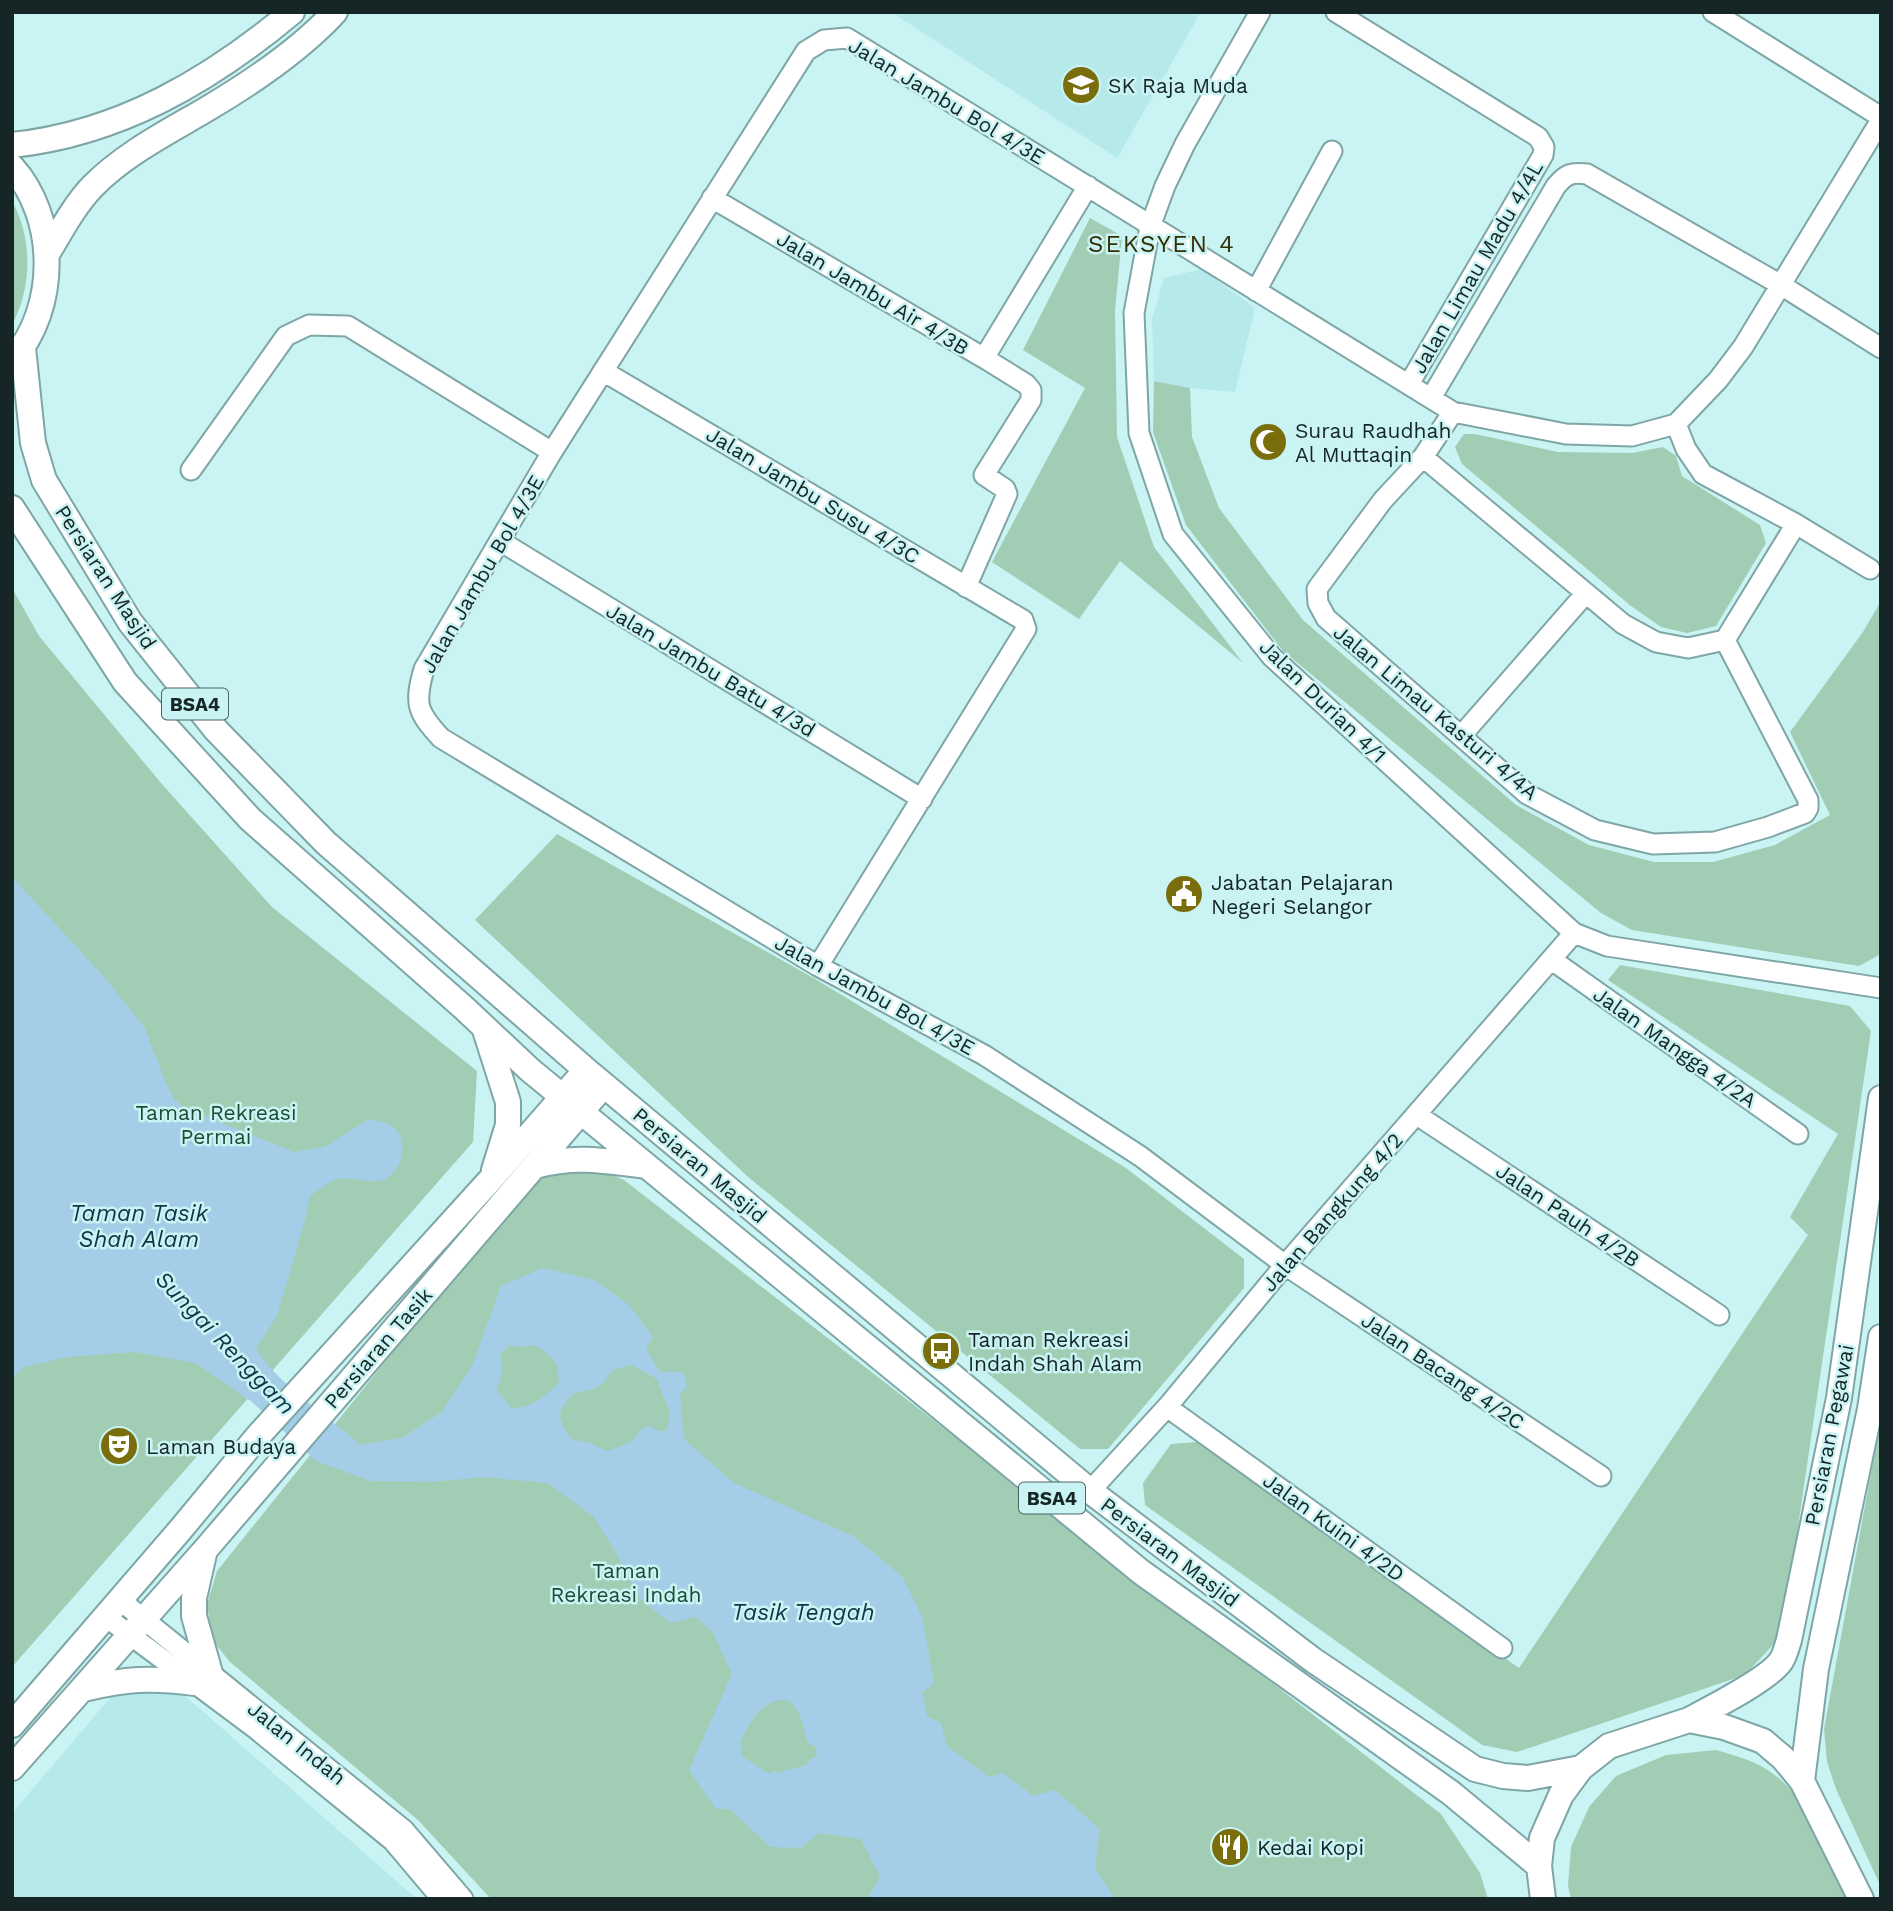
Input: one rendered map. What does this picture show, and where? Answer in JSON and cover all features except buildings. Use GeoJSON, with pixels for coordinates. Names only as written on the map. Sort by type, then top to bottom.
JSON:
{"type":"FeatureCollection","features":[{"type":"Feature","properties":{"kind":"main road"},"geometry":{"type":"LineString","coordinates":[[12,145],[68,137],[107,125],[160,102],[195,83],[259,40],[292,12]]}},
{"type":"Feature","properties":{"kind":"main road"},"geometry":{"type":"LineString","coordinates":[[47,254],[77,205],[93,186],[154,138],[208,108],[275,64],[335,12]]}},
{"type":"Feature","properties":{"kind":"main road"},"geometry":{"type":"LineString","coordinates":[[12,167],[21,177],[40,214],[47,254],[43,303],[18,354]]}},
{"type":"Feature","properties":{"kind":"main road","name":"Persiaran Masjid"},"geometry":{"type":"LineString","coordinates":[[18,354],[33,443],[44,480],[130,622],[216,730],[327,843],[595,1077],[1090,1491],[1313,1660],[1475,1769],[1503,1776],[1528,1778],[1581,1768]]}},
{"type":"Feature","properties":{"kind":"main road","name":"Persiaran Masjid"},"geometry":{"type":"LineString","coordinates":[[12,508],[125,682],[194,759],[250,819],[483,1025],[530,1070],[1141,1572],[1451,1793],[1539,1866]]}},
{"type":"Feature","properties":{"kind":"main road"},"geometry":{"type":"LineString","coordinates":[[483,1025],[508,1101],[508,1125],[492,1178]]}},
{"type":"Feature","properties":{"kind":"main road","name":"Persiaran Tasik"},"geometry":{"type":"LineString","coordinates":[[12,1725],[318,1369],[492,1178],[571,1104],[595,1077]]}},
{"type":"Feature","properties":{"kind":"main road","name":"Persiaran Pegawai"},"geometry":{"type":"LineString","coordinates":[[1581,1768],[1609,1746],[1689,1720],[1733,1697],[1781,1661],[1789,1640],[1839,1398],[1881,1098]]}},
{"type":"Feature","properties":{"kind":"main road","name":"Persiaran Tasik"},"geometry":{"type":"LineString","coordinates":[[12,1768],[205,1550],[535,1166],[571,1104]]}},
{"type":"Feature","properties":{"kind":"main road"},"geometry":{"type":"LineString","coordinates":[[535,1166],[566,1159],[588,1158],[647,1167]]}},
{"type":"Feature","properties":{"kind":"main road","name":"Persiaran Pegawai"},"geometry":{"type":"LineString","coordinates":[[1802,1782],[1816,1670],[1870,1409],[1881,1337]]}},
{"type":"Feature","properties":{"kind":"main road"},"geometry":{"type":"LineString","coordinates":[[83,1689],[142,1678],[202,1678],[194,1598],[205,1550]]}},
{"type":"Feature","properties":{"kind":"main road"},"geometry":{"type":"LineString","coordinates":[[1689,1720],[1724,1727],[1763,1741],[1783,1758],[1802,1782],[1861,1899]]}},
{"type":"Feature","properties":{"kind":"main road"},"geometry":{"type":"LineString","coordinates":[[1544,1899],[1539,1866],[1542,1838],[1561,1795],[1581,1768]]}},
{"type":"Feature","properties":{"kind":"street","name":"Jalan Durian 4/1"},"geometry":{"type":"LineString","coordinates":[[1260,12],[1185,144],[1165,187],[1150,227],[1134,313],[1139,433],[1173,534],[1272,657],[1574,933],[1607,946],[1881,988]]}},
{"type":"Feature","properties":{"kind":"street","name":"Jalan Limau Madu 4/4L"},"geometry":{"type":"LineString","coordinates":[[1336,12],[1364,20],[1538,137],[1544,147],[1543,155],[1409,384]]}},
{"type":"Feature","properties":{"kind":"street"},"geometry":{"type":"LineString","coordinates":[[1713,12],[1881,119],[1781,285],[1718,380],[1676,424],[1632,436],[1566,434],[1453,412],[1423,457],[1623,624],[1656,642],[1688,648],[1725,640],[1796,524]]}},
{"type":"Feature","properties":{"kind":"street","name":"Jalan Jambu Bol 4/3E"},"geometry":{"type":"LineString","coordinates":[[1285,1265],[1140,1156],[984,1055],[818,967],[441,738],[422,717],[418,691],[424,669],[552,452],[806,51],[824,40],[847,38],[1453,412]]}},
{"type":"Feature","properties":{"kind":"street"},"geometry":{"type":"LineString","coordinates":[[1256,291],[1332,151]]}},
{"type":"Feature","properties":{"kind":"street"},"geometry":{"type":"LineString","coordinates":[[1431,398],[1556,187],[1565,175],[1574,172],[1587,174],[1781,285],[1881,348]]}},
{"type":"Feature","properties":{"kind":"street"},"geometry":{"type":"LineString","coordinates":[[984,358],[1088,186]]}},
{"type":"Feature","properties":{"kind":"street","name":"Jalan Jambu Air 4/3B"},"geometry":{"type":"LineString","coordinates":[[712,198],[984,358],[1026,384],[1031,390],[1031,400],[985,475],[1005,489],[1007,494],[967,587]]}},
{"type":"Feature","properties":{"kind":"street"},"geometry":{"type":"LineString","coordinates":[[191,470],[286,336],[309,325],[348,326],[552,452]]}},
{"type":"Feature","properties":{"kind":"street","name":"Jalan Jambu Susu 4/3C"},"geometry":{"type":"LineString","coordinates":[[603,371],[1023,620],[1026,629],[922,799]]}},
{"type":"Feature","properties":{"kind":"street"},"geometry":{"type":"LineString","coordinates":[[1676,424],[1686,449],[1703,474],[1796,524],[1870,569]]}},
{"type":"Feature","properties":{"kind":"street","name":"Jalan Limau Kasturi 4/4A"},"geometry":{"type":"LineString","coordinates":[[1423,457],[1383,500],[1317,589],[1316,596],[1326,618],[1527,794],[1595,830],[1653,844],[1715,842],[1805,813],[1808,800],[1725,640]]}},
{"type":"Feature","properties":{"kind":"street","name":"Jalan Jambu Batu 4/3d"},"geometry":{"type":"LineString","coordinates":[[500,541],[922,799]]}},
{"type":"Feature","properties":{"kind":"street"},"geometry":{"type":"LineString","coordinates":[[1461,736],[1586,593]]}},
{"type":"Feature","properties":{"kind":"street"},"geometry":{"type":"LineString","coordinates":[[818,967],[922,799]]}},
{"type":"Feature","properties":{"kind":"street","name":"Jalan Bangkung 4/2"},"geometry":{"type":"LineString","coordinates":[[1090,1491],[1167,1407],[1285,1265],[1574,933]]}},
{"type":"Feature","properties":{"kind":"street","name":"Jalan Mangga 4/2A"},"geometry":{"type":"LineString","coordinates":[[1552,960],[1798,1134]]}},
{"type":"Feature","properties":{"kind":"street","name":"Jalan Pauh 4/2B"},"geometry":{"type":"LineString","coordinates":[[1417,1115],[1719,1315]]}},
{"type":"Feature","properties":{"kind":"street","name":"Jalan Bacang 4/2C"},"geometry":{"type":"LineString","coordinates":[[1285,1265],[1601,1476]]}},
{"type":"Feature","properties":{"kind":"street","name":"Jalan Kuini 4/2D"},"geometry":{"type":"LineString","coordinates":[[1167,1407],[1502,1648]]}},
{"type":"Feature","properties":{"kind":"street","name":"Jalan Indah"},"geometry":{"type":"LineString","coordinates":[[113,1608],[404,1830],[463,1899]]}},
{"type":"Feature","properties":{"kind":"street","name":"Jalan Indah"},"geometry":{"type":"LineString","coordinates":[[202,1678],[256,1729],[393,1841],[442,1899]]}},
{"type":"Feature","properties":{"kind":"shaded area","name":"SK Raja Muda"},"geometry":{"type":"Polygon","coordinates":[[[891,12],[1201,12],[1117,158],[891,12]]]}},
{"type":"Feature","properties":{"kind":"shaded area"},"geometry":{"type":"Polygon","coordinates":[[[1202,269],[1255,308],[1235,392],[1154,381],[1152,319],[1164,278],[1202,269]]]}},
{"type":"Feature","properties":{"kind":"shaded area"},"geometry":{"type":"Polygon","coordinates":[[[176,1688],[417,1899],[12,1899],[12,1813],[111,1697],[176,1688]]]}},
{"type":"Feature","properties":{"kind":"green space"},"geometry":{"type":"Polygon","coordinates":[[[12,201],[24,231],[27,263],[23,295],[12,325],[12,201]]]}},
{"type":"Feature","properties":{"kind":"green space"},"geometry":{"type":"Polygon","coordinates":[[[1090,218],[1122,236],[1115,311],[1117,437],[1154,547],[1243,663],[1120,561],[1079,619],[992,562],[1085,388],[1023,350],[1090,218]]]}},
{"type":"Feature","properties":{"kind":"green space"},"geometry":{"type":"Polygon","coordinates":[[[1154,381],[1190,388],[1192,437],[1219,508],[1303,620],[1516,805],[1589,845],[1654,862],[1713,862],[1775,845],[1830,815],[1790,732],[1863,632],[1881,601],[1881,954],[1859,966],[1632,930],[1601,913],[1283,651],[1186,525],[1153,432],[1154,381]]]}},
{"type":"Feature","properties":{"kind":"green space"},"geometry":{"type":"Polygon","coordinates":[[[1464,434],[1558,452],[1632,453],[1663,447],[1676,456],[1682,476],[1760,525],[1766,543],[1716,626],[1687,633],[1661,627],[1631,606],[1462,464],[1455,447],[1464,434]]]}},
{"type":"Feature","properties":{"kind":"green space","name":"Taman Rekreasi Permai"},"geometry":{"type":"Polygon","coordinates":[[[12,588],[39,636],[161,783],[272,907],[477,1071],[473,1142],[12,1667],[12,588]]]}},
{"type":"Feature","properties":{"kind":"green space"},"geometry":{"type":"Polygon","coordinates":[[[557,834],[817,980],[1126,1168],[1244,1259],[1244,1288],[1108,1449],[1080,1449],[747,1176],[475,920],[557,834]]]}},
{"type":"Feature","properties":{"kind":"green space"},"geometry":{"type":"Polygon","coordinates":[[[1620,965],[1850,1006],[1871,1031],[1782,1635],[1745,1675],[1517,1752],[1482,1745],[1145,1505],[1143,1483],[1171,1444],[1197,1442],[1519,1668],[1808,1235],[1790,1217],[1838,1134],[1608,980],[1620,965]]]}},
{"type":"Feature","properties":{"kind":"green space","name":"Taman Rekreasi Indah"},"geometry":{"type":"Polygon","coordinates":[[[591,1165],[624,1180],[1441,1814],[1480,1873],[1488,1899],[491,1899],[418,1820],[230,1662],[213,1641],[207,1604],[217,1571],[535,1175],[591,1165]]]}},
{"type":"Feature","properties":{"kind":"green space"},"geometry":{"type":"Polygon","coordinates":[[[1881,1419],[1881,1887],[1836,1789],[1827,1762],[1824,1729],[1881,1419]]]}},
{"type":"Feature","properties":{"kind":"green space"},"geometry":{"type":"Polygon","coordinates":[[[1716,1750],[1757,1764],[1775,1775],[1790,1789],[1816,1823],[1854,1899],[1571,1899],[1568,1886],[1571,1847],[1589,1807],[1616,1776],[1666,1755],[1716,1750]]]}},
{"type":"Feature","properties":{"kind":"water"},"geometry":{"type":"Polygon","coordinates":[[[12,877],[105,978],[144,1027],[168,1088],[184,1108],[294,1152],[324,1147],[369,1119],[389,1125],[399,1135],[402,1142],[401,1157],[399,1165],[390,1177],[377,1181],[338,1179],[310,1196],[277,1316],[256,1348],[288,1385],[361,1445],[402,1438],[442,1412],[473,1364],[501,1286],[543,1268],[594,1280],[630,1306],[653,1337],[646,1349],[660,1372],[683,1372],[687,1386],[680,1394],[684,1439],[734,1483],[853,1536],[902,1576],[923,1619],[934,1684],[922,1692],[927,1716],[941,1723],[947,1746],[989,1777],[1003,1773],[1033,1796],[1055,1790],[1100,1829],[1095,1868],[1115,1899],[867,1899],[880,1877],[861,1839],[819,1833],[801,1848],[770,1847],[730,1809],[716,1809],[689,1770],[732,1674],[713,1633],[696,1617],[670,1623],[639,1598],[617,1554],[593,1516],[547,1483],[485,1477],[431,1482],[371,1481],[316,1461],[252,1402],[195,1363],[135,1352],[67,1357],[24,1367],[12,1378],[12,877]],[[509,1345],[500,1355],[502,1368],[497,1392],[513,1409],[539,1400],[559,1382],[557,1364],[542,1349],[533,1345],[509,1345]],[[632,1365],[612,1370],[601,1385],[574,1393],[561,1410],[563,1425],[571,1439],[607,1451],[631,1442],[642,1429],[649,1426],[659,1431],[667,1430],[670,1413],[657,1379],[632,1365]],[[789,1700],[772,1703],[755,1716],[747,1729],[740,1742],[742,1756],[769,1774],[773,1770],[777,1773],[806,1765],[812,1757],[817,1758],[815,1746],[809,1744],[794,1706],[789,1700]]]}},
{"type":"Feature","properties":{"kind":"place","name":"SK Raja Muda"},"geometry":{"type":"Point","coordinates":[1081,85]}},
{"type":"Feature","properties":{"kind":"place","name":"Surau Raudhah Al Muttaqin"},"geometry":{"type":"Point","coordinates":[1268,442]}},
{"type":"Feature","properties":{"kind":"place","name":"Jabatan Pelajaran Negeri Selangor"},"geometry":{"type":"Point","coordinates":[1184,894]}},
{"type":"Feature","properties":{"kind":"place","name":"Taman Rekreasi Indah Shah Alam"},"geometry":{"type":"Point","coordinates":[941,1351]}},
{"type":"Feature","properties":{"kind":"place","name":"Laman Budaya"},"geometry":{"type":"Point","coordinates":[119,1446]}},
{"type":"Feature","properties":{"kind":"place","name":"Kedai Kopi"},"geometry":{"type":"Point","coordinates":[1230,1847]}},
{"type":"Feature","properties":{"kind":"district","name":"SEKSYEN 4"},"geometry":{"type":"Point","coordinates":[1162,244]}},
{"type":"Feature","properties":{"kind":"water label","name":"Taman Tasik Shah Alam"},"geometry":{"type":"Point","coordinates":[139,1226]}},
{"type":"Feature","properties":{"kind":"water label","name":"Sungai Renggam"},"geometry":{"type":"Point","coordinates":[225,1343]}},
{"type":"Feature","properties":{"kind":"water label","name":"Tasik Tengah"},"geometry":{"type":"Point","coordinates":[803,1612]}}]}
